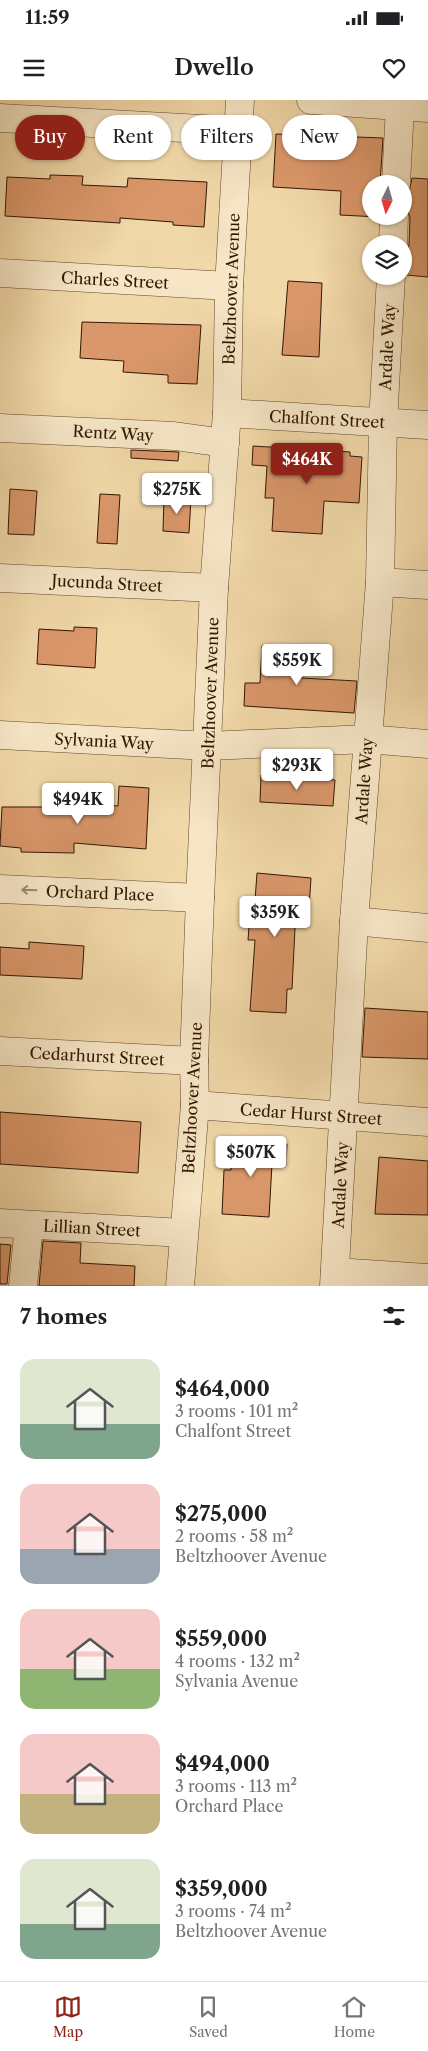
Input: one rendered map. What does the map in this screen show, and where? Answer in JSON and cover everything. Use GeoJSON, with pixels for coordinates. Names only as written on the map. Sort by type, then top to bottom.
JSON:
{"type":"FeatureCollection","features":[{"type":"Feature","properties":{"kind":"street","name":"Beltzhoover Avenue"},"geometry":{"type":"LineString","coordinates":[[239,115],[240,100]]}},
{"type":"Feature","properties":{"kind":"street"},"geometry":{"type":"LineString","coordinates":[[311,100],[428,108]]}},
{"type":"Feature","properties":{"kind":"street"},"geometry":{"type":"LineString","coordinates":[[396,175],[400,106]]}},
{"type":"Feature","properties":{"kind":"street"},"geometry":{"type":"LineString","coordinates":[[0,118],[181,128]]}},
{"type":"Feature","properties":{"kind":"street","name":"Beltzhoover Avenue"},"geometry":{"type":"LineString","coordinates":[[180,1286],[195,1105],[194,1061],[200,898],[214,588],[227,413],[229,286],[236,160]]}},
{"type":"Feature","properties":{"kind":"street","name":"Charles Street"},"geometry":{"type":"LineString","coordinates":[[0,273],[229,286]]}},
{"type":"Feature","properties":{"kind":"street","name":"Ardale Way"},"geometry":{"type":"LineString","coordinates":[[334,1279],[354,921],[380,582],[383,423],[391,285]]}},
{"type":"Feature","properties":{"kind":"street","name":"Chalfont Street"},"geometry":{"type":"LineString","coordinates":[[227,413],[428,425]]}},
{"type":"Feature","properties":{"kind":"street","name":"Rentz Way"},"geometry":{"type":"LineString","coordinates":[[0,428],[174,436],[225,443]]}},
{"type":"Feature","properties":{"kind":"street","name":"Jucunda Street"},"geometry":{"type":"LineString","coordinates":[[0,578],[214,588]]}},
{"type":"Feature","properties":{"kind":"street"},"geometry":{"type":"LineString","coordinates":[[380,582],[428,585]]}},
{"type":"Feature","properties":{"kind":"street","name":"Sylvania Way"},"geometry":{"type":"LineString","coordinates":[[0,735],[208,746],[368,739],[428,744]]}},
{"type":"Feature","properties":{"kind":"street","name":"Orchard Place"},"geometry":{"type":"LineString","coordinates":[[0,889],[200,898]]}},
{"type":"Feature","properties":{"kind":"street"},"geometry":{"type":"LineString","coordinates":[[354,921],[428,928]]}},
{"type":"Feature","properties":{"kind":"street","name":"Cedarhurst Street"},"geometry":{"type":"LineString","coordinates":[[0,1051],[194,1061]]}},
{"type":"Feature","properties":{"kind":"street","name":"Cedar Hurst Street"},"geometry":{"type":"LineString","coordinates":[[195,1105],[428,1122]]}},
{"type":"Feature","properties":{"kind":"street","name":"Lillian Street"},"geometry":{"type":"LineString","coordinates":[[0,1223],[184,1233]]}},
{"type":"Feature","properties":{"kind":"street"},"geometry":{"type":"LineString","coordinates":[[23,1286],[29,1225]]}},
{"type":"Feature","properties":{"kind":"street"},"geometry":{"type":"LineString","coordinates":[[334,1279],[428,1278]]}},
{"type":"Feature","properties":{"kind":"building"},"geometry":{"type":"Polygon","coordinates":[[[276,134],[282,134],[282,160],[357,160],[357,137],[383,138],[381,175],[362,175],[362,216],[340,215],[341,191],[273,187],[276,134]]]}},
{"type":"Feature","properties":{"kind":"building"},"geometry":{"type":"Polygon","coordinates":[[[50,175],[83,176],[82,185],[127,187],[128,178],[207,182],[204,227],[173,225],[173,222],[120,218],[120,223],[5,216],[7,177],[50,179],[50,175]]]}},
{"type":"Feature","properties":{"kind":"building"},"geometry":{"type":"Polygon","coordinates":[[[412,178],[428,179],[428,277],[412,276],[412,235],[409,235],[410,225],[412,225],[412,178]]]}},
{"type":"Feature","properties":{"kind":"building"},"geometry":{"type":"Polygon","coordinates":[[[288,281],[322,283],[319,357],[282,355],[288,281]]]}},
{"type":"Feature","properties":{"kind":"building"},"geometry":{"type":"Polygon","coordinates":[[[82,322],[201,325],[197,384],[168,383],[168,375],[123,372],[124,361],[80,358],[82,322]]]}},
{"type":"Feature","properties":{"kind":"building"},"geometry":{"type":"Polygon","coordinates":[[[253,446],[350,452],[350,456],[362,457],[359,503],[324,501],[322,534],[272,531],[274,498],[265,498],[267,466],[252,465],[253,446]]]}},
{"type":"Feature","properties":{"kind":"building"},"geometry":{"type":"Polygon","coordinates":[[[131,450],[179,452],[178,461],[131,458],[131,450]]]}},
{"type":"Feature","properties":{"kind":"building"},"geometry":{"type":"Polygon","coordinates":[[[10,489],[37,491],[34,535],[8,534],[10,489]]]}},
{"type":"Feature","properties":{"kind":"building"},"geometry":{"type":"Polygon","coordinates":[[[100,494],[120,495],[117,544],[97,543],[100,494]]]}},
{"type":"Feature","properties":{"kind":"building"},"geometry":{"type":"Polygon","coordinates":[[[164,497],[191,498],[189,533],[163,531],[164,497]]]}},
{"type":"Feature","properties":{"kind":"building"},"geometry":{"type":"Polygon","coordinates":[[[74,627],[97,628],[95,668],[37,664],[39,629],[74,631],[74,627]]]}},
{"type":"Feature","properties":{"kind":"building"},"geometry":{"type":"Polygon","coordinates":[[[262,646],[303,649],[301,678],[357,681],[354,713],[244,706],[245,683],[260,683],[262,646]]]}},
{"type":"Feature","properties":{"kind":"building"},"geometry":{"type":"Polygon","coordinates":[[[261,775],[335,780],[333,806],[260,802],[261,775]]]}},
{"type":"Feature","properties":{"kind":"building"},"geometry":{"type":"Polygon","coordinates":[[[119,786],[149,788],[146,849],[74,843],[74,853],[21,852],[21,848],[0,846],[2,807],[50,807],[50,804],[88,807],[89,804],[118,806],[119,786]]]}},
{"type":"Feature","properties":{"kind":"building"},"geometry":{"type":"Polygon","coordinates":[[[257,873],[311,878],[309,909],[296,908],[292,989],[287,989],[286,1013],[250,1011],[255,940],[248,940],[250,913],[254,914],[257,873]]]}},
{"type":"Feature","properties":{"kind":"building"},"geometry":{"type":"Polygon","coordinates":[[[29,942],[84,946],[82,979],[0,975],[0,947],[29,949],[29,942]]]}},
{"type":"Feature","properties":{"kind":"building"},"geometry":{"type":"Polygon","coordinates":[[[365,1008],[428,1012],[428,1059],[362,1057],[365,1008]]]}},
{"type":"Feature","properties":{"kind":"building"},"geometry":{"type":"Polygon","coordinates":[[[0,1112],[141,1122],[138,1173],[0,1164],[0,1112]]]}},
{"type":"Feature","properties":{"kind":"building"},"geometry":{"type":"Polygon","coordinates":[[[233,1140],[287,1144],[286,1165],[272,1164],[269,1217],[222,1214],[224,1170],[231,1170],[233,1140]]]}},
{"type":"Feature","properties":{"kind":"building"},"geometry":{"type":"Polygon","coordinates":[[[379,1157],[428,1161],[428,1215],[375,1214],[379,1157]]]}},
{"type":"Feature","properties":{"kind":"building"},"geometry":{"type":"Polygon","coordinates":[[[43,1241],[81,1243],[80,1263],[135,1266],[134,1286],[39,1286],[43,1241]]]}},
{"type":"Feature","properties":{"kind":"building"},"geometry":{"type":"Polygon","coordinates":[[[0,1244],[11,1245],[7,1284],[0,1284],[0,1244]]]}}]}
